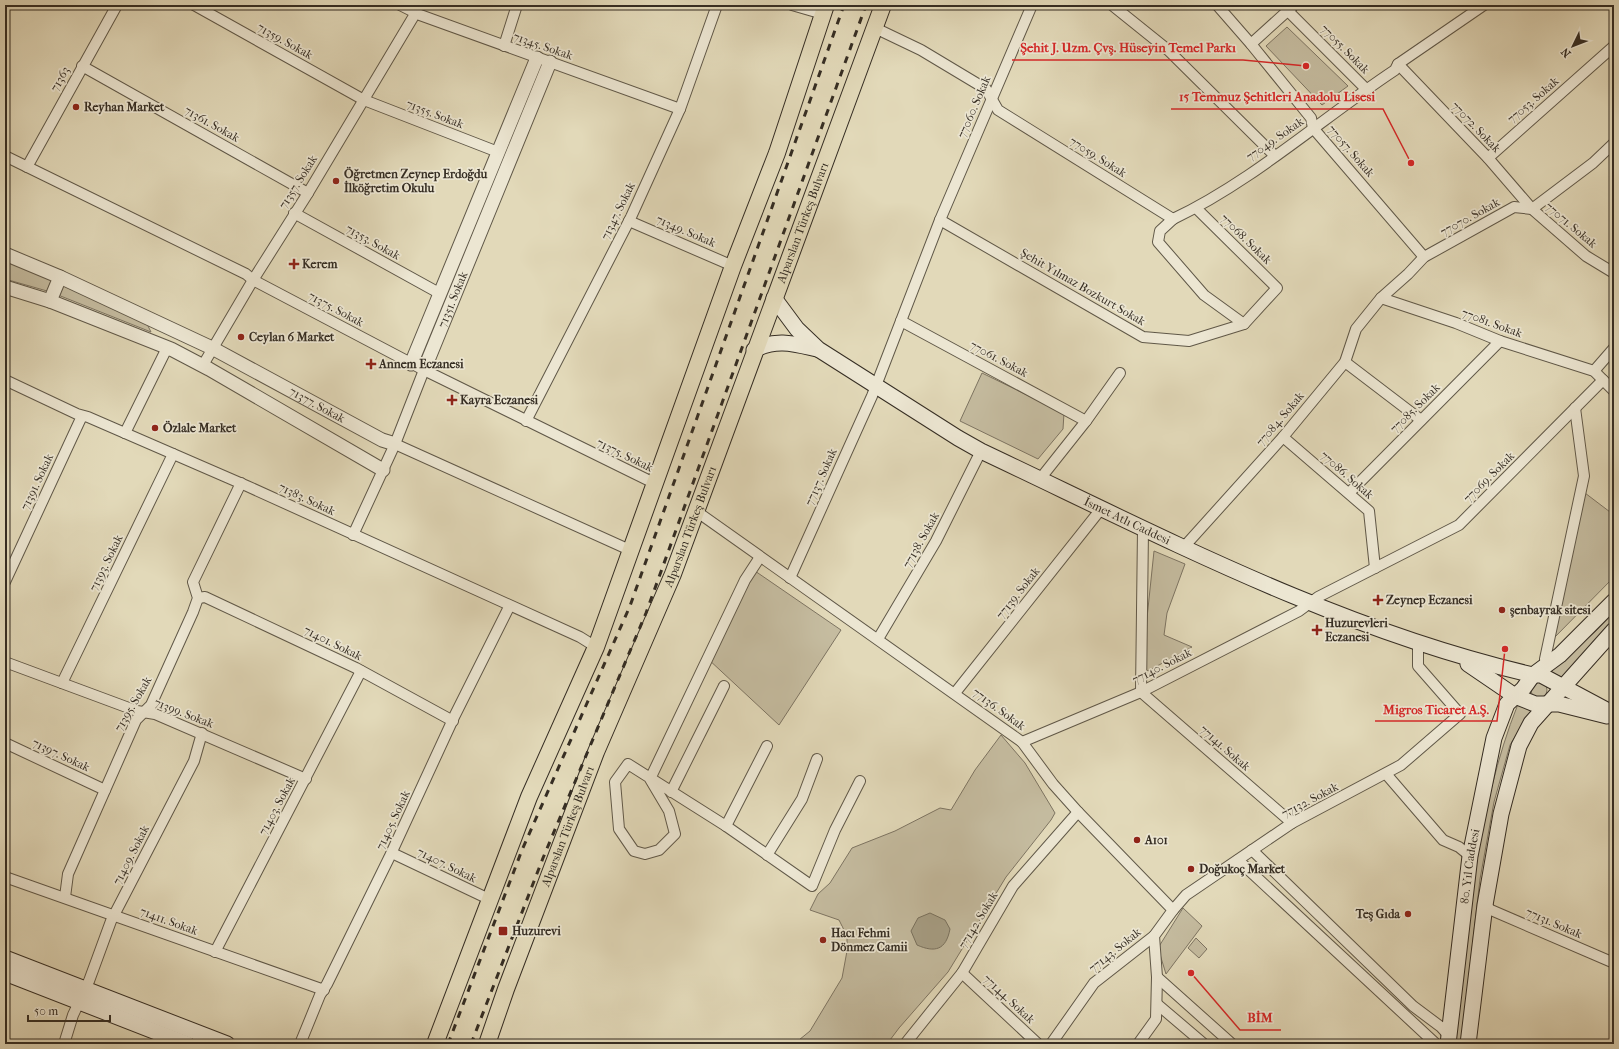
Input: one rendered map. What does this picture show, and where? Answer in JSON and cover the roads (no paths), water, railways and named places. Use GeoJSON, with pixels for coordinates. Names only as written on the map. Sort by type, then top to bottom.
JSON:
{"type":"FeatureCollection","features":[{"type":"Feature","properties":{"kind":"main road","name":"Alparslan Türkeş Bulvarı"},"geometry":{"type":"LineString","coordinates":[[487,1044],[508,982],[596,752],[673,574],[754,350],[883,5]]}},
{"type":"Feature","properties":{"kind":"main road"},"geometry":{"type":"LineString","coordinates":[[435,1044],[529,797],[596,647],[632,551],[733,266],[777,153],[824,10]]}},
{"type":"Feature","properties":{"kind":"main road"},"geometry":{"type":"LineString","coordinates":[[774,298],[797,329],[818,349]]}},
{"type":"Feature","properties":{"kind":"main road"},"geometry":{"type":"LineString","coordinates":[[754,350],[761,346],[787,342],[818,349]]}},
{"type":"Feature","properties":{"kind":"main road","name":"İsmet Atlı Caddesi"},"geometry":{"type":"LineString","coordinates":[[818,349],[981,451],[1183,548],[1308,604],[1418,644],[1456,656],[1533,676],[1541,675],[1564,688]]}},
{"type":"Feature","properties":{"kind":"main road"},"geometry":{"type":"LineString","coordinates":[[1533,676],[1549,665],[1583,634],[1614,601]]}},
{"type":"Feature","properties":{"kind":"main road"},"geometry":{"type":"LineString","coordinates":[[1614,630],[1589,656],[1564,688],[1614,714]]}},
{"type":"Feature","properties":{"kind":"main road","name":"İsmet Atlı Caddesi"},"geometry":{"type":"LineString","coordinates":[[1456,656],[1515,696],[1535,704],[1549,704]]}},
{"type":"Feature","properties":{"kind":"main road","name":"80. Yıl Caddesi"},"geometry":{"type":"LineString","coordinates":[[1449,1040],[1470,856],[1494,738],[1507,704],[1523,689],[1533,676]]}},
{"type":"Feature","properties":{"kind":"main road","name":"80. Yıl Caddesi"},"geometry":{"type":"LineString","coordinates":[[1468,1044],[1485,905],[1501,814],[1519,746],[1531,723],[1564,688]]}},
{"type":"Feature","properties":{"kind":"main road"},"geometry":{"type":"LineString","coordinates":[[1549,704],[1559,704],[1588,713],[1614,718]]}},
{"type":"Feature","properties":{"kind":"main road"},"geometry":{"type":"LineString","coordinates":[[5,958],[186,1044]]}},
{"type":"Feature","properties":{"kind":"main road"},"geometry":{"type":"LineString","coordinates":[[5,973],[83,996],[227,1044]]}},
{"type":"Feature","properties":{"kind":"street","name":"71363"},"geometry":{"type":"LineString","coordinates":[[28,167],[82,66],[117,5]]}},
{"type":"Feature","properties":{"kind":"street","name":"71359. Sokak"},"geometry":{"type":"LineString","coordinates":[[194,5],[364,100]]}},
{"type":"Feature","properties":{"kind":"street","name":"71345. Sokak"},"geometry":{"type":"LineString","coordinates":[[400,5],[415,14],[680,109]]}},
{"type":"Feature","properties":{"kind":"street"},"geometry":{"type":"LineString","coordinates":[[504,46],[517,5]]}},
{"type":"Feature","properties":{"kind":"street","name":"71347. Sokak"},"geometry":{"type":"LineString","coordinates":[[526,421],[629,221],[680,109],[717,5]]}},
{"type":"Feature","properties":{"kind":"street"},"geometry":{"type":"LineString","coordinates":[[792,5],[824,10]]}},
{"type":"Feature","properties":{"kind":"street","name":"77060. Sokak"},"geometry":{"type":"LineString","coordinates":[[901,320],[940,220],[1032,5]]}},
{"type":"Feature","properties":{"kind":"street"},"geometry":{"type":"LineString","coordinates":[[1112,5],[1168,50],[1275,156]]}},
{"type":"Feature","properties":{"kind":"street","name":"77057. Sokak"},"geometry":{"type":"LineString","coordinates":[[1217,5],[1311,118],[1313,128],[1424,257]]}},
{"type":"Feature","properties":{"kind":"street","name":"77049. Sokak"},"geometry":{"type":"LineString","coordinates":[[1196,208],[1275,156],[1366,89],[1395,70],[1398,64],[1484,5]]}},
{"type":"Feature","properties":{"kind":"street"},"geometry":{"type":"LineString","coordinates":[[1251,44],[1291,8]]}},
{"type":"Feature","properties":{"kind":"street","name":"77055. Sokak"},"geometry":{"type":"LineString","coordinates":[[1291,8],[1366,89]]}},
{"type":"Feature","properties":{"kind":"street","name":"71357. Sokak"},"geometry":{"type":"LineString","coordinates":[[203,365],[415,14]]}},
{"type":"Feature","properties":{"kind":"street","name":"77059. Sokak"},"geometry":{"type":"LineString","coordinates":[[875,28],[921,50],[986,90],[998,110],[1172,219]]}},
{"type":"Feature","properties":{"kind":"street","name":"77053. Sokak"},"geometry":{"type":"LineString","coordinates":[[1488,158],[1614,46]]}},
{"type":"Feature","properties":{"kind":"street","name":"71351. Sokak"},"geometry":{"type":"LineString","coordinates":[[411,364],[537,58]]}},
{"type":"Feature","properties":{"kind":"street","name":"71351. Sokak"},"geometry":{"type":"LineString","coordinates":[[353,535],[395,444],[550,62]]}},
{"type":"Feature","properties":{"kind":"street","name":"77072. Sokak"},"geometry":{"type":"LineString","coordinates":[[1398,64],[1488,158],[1532,209]]}},
{"type":"Feature","properties":{"kind":"street","name":"71361. Sokak"},"geometry":{"type":"LineString","coordinates":[[82,66],[308,193]]}},
{"type":"Feature","properties":{"kind":"street","name":"71355. Sokak"},"geometry":{"type":"LineString","coordinates":[[364,100],[498,152]]}},
{"type":"Feature","properties":{"kind":"street"},"geometry":{"type":"LineString","coordinates":[[1532,209],[1593,163],[1614,143]]}},
{"type":"Feature","properties":{"kind":"street","name":"71375. Sokak"},"geometry":{"type":"LineString","coordinates":[[5,156],[246,274],[253,280],[411,364],[656,484]]}},
{"type":"Feature","properties":{"kind":"street","name":"77070. Sokak"},"geometry":{"type":"LineString","coordinates":[[1381,298],[1408,274],[1424,257],[1514,207],[1532,209]]}},
{"type":"Feature","properties":{"kind":"street"},"geometry":{"type":"LineString","coordinates":[[1196,208],[1172,219],[1160,231],[1158,242],[1204,295],[1244,324]]}},
{"type":"Feature","properties":{"kind":"street","name":"77068. Sokak"},"geometry":{"type":"LineString","coordinates":[[1196,208],[1277,288],[1244,324]]}},
{"type":"Feature","properties":{"kind":"street","name":"77071. Sokak"},"geometry":{"type":"LineString","coordinates":[[1532,209],[1586,256],[1614,273]]}},
{"type":"Feature","properties":{"kind":"street","name":"71353. Sokak"},"geometry":{"type":"LineString","coordinates":[[294,213],[439,293]]}},
{"type":"Feature","properties":{"kind":"street","name":"Şehit Yılmaz Bozkurt Sokak"},"geometry":{"type":"LineString","coordinates":[[940,220],[1143,337],[1189,341],[1244,324]]}},
{"type":"Feature","properties":{"kind":"street","name":"71349. Sokak"},"geometry":{"type":"LineString","coordinates":[[629,221],[733,266]]}},
{"type":"Feature","properties":{"kind":"street","name":"71377. Sokak"},"geometry":{"type":"LineString","coordinates":[[5,254],[60,276],[212,348],[382,440],[395,444],[632,551]]}},
{"type":"Feature","properties":{"kind":"street"},"geometry":{"type":"LineString","coordinates":[[50,300],[60,276]]}},
{"type":"Feature","properties":{"kind":"street","name":"71377. Sokak"},"geometry":{"type":"LineString","coordinates":[[5,287],[50,300],[171,349],[203,365],[383,470]]}},
{"type":"Feature","properties":{"kind":"street","name":"77081. Sokak"},"geometry":{"type":"LineString","coordinates":[[1381,298],[1500,341],[1594,372]]}},
{"type":"Feature","properties":{"kind":"street","name":"77084. Sokak"},"geometry":{"type":"LineString","coordinates":[[1183,548],[1283,437],[1345,362],[1356,329],[1381,298]]}},
{"type":"Feature","properties":{"kind":"street","name":"77137. Sokak"},"geometry":{"type":"LineString","coordinates":[[790,578],[876,386],[901,320]]}},
{"type":"Feature","properties":{"kind":"street","name":"77061. Sokak"},"geometry":{"type":"LineString","coordinates":[[901,320],[1086,421]]}},
{"type":"Feature","properties":{"kind":"street","name":"77085. Sokak"},"geometry":{"type":"LineString","coordinates":[[1348,493],[1500,341]]}},
{"type":"Feature","properties":{"kind":"street"},"geometry":{"type":"LineString","coordinates":[[1614,348],[1594,372],[1614,391]]}},
{"type":"Feature","properties":{"kind":"street"},"geometry":{"type":"LineString","coordinates":[[126,433],[165,352],[171,349]]}},
{"type":"Feature","properties":{"kind":"street"},"geometry":{"type":"LineString","coordinates":[[1345,362],[1421,420]]}},
{"type":"Feature","properties":{"kind":"street"},"geometry":{"type":"LineString","coordinates":[[1040,479],[1086,421],[1120,373]]}},
{"type":"Feature","properties":{"kind":"street","name":"71383. Sokak"},"geometry":{"type":"LineString","coordinates":[[5,380],[82,416],[126,433],[241,483],[509,607],[580,637],[596,647]]}},
{"type":"Feature","properties":{"kind":"street","name":"77069. Sokak"},"geometry":{"type":"LineString","coordinates":[[1308,604],[1318,597],[1460,526],[1603,380]]}},
{"type":"Feature","properties":{"kind":"street"},"geometry":{"type":"LineString","coordinates":[[1549,665],[1545,659],[1584,476],[1575,408]]}},
{"type":"Feature","properties":{"kind":"street","name":"71391. Sokak"},"geometry":{"type":"LineString","coordinates":[[5,582],[82,416]]}},
{"type":"Feature","properties":{"kind":"street","name":"77086. Sokak"},"geometry":{"type":"LineString","coordinates":[[1283,437],[1369,511],[1375,568]]}},
{"type":"Feature","properties":{"kind":"street","name":"77138. Sokak"},"geometry":{"type":"LineString","coordinates":[[878,639],[936,541],[981,451]]}},
{"type":"Feature","properties":{"kind":"street","name":"71393. Sokak"},"geometry":{"type":"LineString","coordinates":[[62,684],[173,454]]}},
{"type":"Feature","properties":{"kind":"street"},"geometry":{"type":"LineString","coordinates":[[198,598],[193,582],[241,483]]}},
{"type":"Feature","properties":{"kind":"street","name":"77139. Sokak"},"geometry":{"type":"LineString","coordinates":[[955,693],[1101,509]]}},
{"type":"Feature","properties":{"kind":"street","name":"77136. Sokak"},"geometry":{"type":"LineString","coordinates":[[696,511],[955,693],[1022,742],[1053,784],[1078,812],[1173,910]]}},
{"type":"Feature","properties":{"kind":"street"},"geometry":{"type":"LineString","coordinates":[[1141,692],[1143,529]]}},
{"type":"Feature","properties":{"kind":"street"},"geometry":{"type":"LineString","coordinates":[[650,779],[745,580],[760,557]]}},
{"type":"Feature","properties":{"kind":"street","name":"71401. Sokak"},"geometry":{"type":"LineString","coordinates":[[198,598],[205,597],[361,671],[453,721]]}},
{"type":"Feature","properties":{"kind":"street","name":"71395. Sokak"},"geometry":{"type":"LineString","coordinates":[[65,897],[68,874],[136,720],[151,705],[198,598]]}},
{"type":"Feature","properties":{"kind":"street","name":"77140. Sokak"},"geometry":{"type":"LineString","coordinates":[[1022,742],[1141,692],[1308,604]]}},
{"type":"Feature","properties":{"kind":"street","name":"71405. Sokak"},"geometry":{"type":"LineString","coordinates":[[300,1044],[324,990],[392,852],[453,721],[509,607]]}},
{"type":"Feature","properties":{"kind":"street","name":"77132. Sokak"},"geometry":{"type":"LineString","coordinates":[[1173,910],[1186,895],[1292,823],[1387,775],[1401,765],[1460,714],[1418,666],[1418,644]]}},
{"type":"Feature","properties":{"kind":"street","name":"71399. Sokak"},"geometry":{"type":"LineString","coordinates":[[5,662],[62,684],[144,712],[155,714],[306,779]]}},
{"type":"Feature","properties":{"kind":"street","name":"71403. Sokak"},"geometry":{"type":"LineString","coordinates":[[215,952],[361,671]]}},
{"type":"Feature","properties":{"kind":"street"},"geometry":{"type":"LineString","coordinates":[[671,792],[724,686]]}},
{"type":"Feature","properties":{"kind":"street","name":"77141. Sokak"},"geometry":{"type":"LineString","coordinates":[[1141,692],[1292,823]]}},
{"type":"Feature","properties":{"kind":"street","name":"71409. Sokak"},"geometry":{"type":"LineString","coordinates":[[64,1044],[73,1015],[83,996],[115,915],[194,761],[202,733]]}},
{"type":"Feature","properties":{"kind":"street","name":"71397. Sokak"},"geometry":{"type":"LineString","coordinates":[[5,743],[105,790]]}},
{"type":"Feature","properties":{"kind":"street"},"geometry":{"type":"LineString","coordinates":[[726,826],[767,746]]}},
{"type":"Feature","properties":{"kind":"street"},"geometry":{"type":"LineString","coordinates":[[767,855],[802,799],[817,758]]}},
{"type":"Feature","properties":{"kind":"street"},"geometry":{"type":"LineString","coordinates":[[650,779],[669,811],[675,834],[659,850],[645,854],[634,850],[619,829],[615,782],[628,764],[726,826],[812,886],[835,830],[860,781]]}},
{"type":"Feature","properties":{"kind":"street"},"geometry":{"type":"LineString","coordinates":[[1387,775],[1443,840],[1458,847],[1470,856]]}},
{"type":"Feature","properties":{"kind":"street","name":"77142. Sokak"},"geometry":{"type":"LineString","coordinates":[[905,1044],[962,972],[1013,886],[1078,812]]}},
{"type":"Feature","properties":{"kind":"street"},"geometry":{"type":"LineString","coordinates":[[1252,850],[1413,1006],[1441,1027],[1449,1040]]}},
{"type":"Feature","properties":{"kind":"street","name":"71407. Sokak"},"geometry":{"type":"LineString","coordinates":[[392,852],[491,900]]}},
{"type":"Feature","properties":{"kind":"street"},"geometry":{"type":"LineString","coordinates":[[1238,860],[1436,1044]]}},
{"type":"Feature","properties":{"kind":"street","name":"71411. Sokak"},"geometry":{"type":"LineString","coordinates":[[5,877],[324,990]]}},
{"type":"Feature","properties":{"kind":"street","name":"77131. Sokak"},"geometry":{"type":"LineString","coordinates":[[1485,905],[1491,910],[1614,963]]}},
{"type":"Feature","properties":{"kind":"street"},"geometry":{"type":"LineString","coordinates":[[1138,1044],[1156,1019],[1157,977],[1154,936],[1173,910]]}},
{"type":"Feature","properties":{"kind":"street","name":"77143. Sokak"},"geometry":{"type":"LineString","coordinates":[[1051,1044],[1094,983],[1154,936]]}},
{"type":"Feature","properties":{"kind":"street","name":"77144. Sokak"},"geometry":{"type":"LineString","coordinates":[[962,972],[1038,1044]]}},
{"type":"Feature","properties":{"kind":"street"},"geometry":{"type":"LineString","coordinates":[[1157,977],[1232,1044]]}},
{"type":"Feature","properties":{"kind":"street"},"geometry":{"type":"LineString","coordinates":[[1157,1004],[1204,1044]]}},
{"type":"Feature","properties":{"kind":"railway"},"geometry":{"type":"LineString","coordinates":[[448,1044],[522,850],[630,606],[844,5]]}},
{"type":"Feature","properties":{"kind":"railway"},"geometry":{"type":"LineString","coordinates":[[471,1044],[543,858],[646,613],[866,5]]}},
{"type":"Feature","properties":{"kind":"place","name":"Şehit J. Uzm. Çvş. Hüseyin Temel Parkı"},"geometry":{"type":"Point","coordinates":[1306,66]}},
{"type":"Feature","properties":{"kind":"place","name":"Reyhan Market"},"geometry":{"type":"Point","coordinates":[76,107]}},
{"type":"Feature","properties":{"kind":"place","name":"15 Temmuz Şehitleri Anadolu Lisesi"},"geometry":{"type":"Point","coordinates":[1411,163]}},
{"type":"Feature","properties":{"kind":"place","name":"Öğretmen Zeynep Erdoğdu İlköğretim Okulu"},"geometry":{"type":"Point","coordinates":[336,181]}},
{"type":"Feature","properties":{"kind":"place","name":"Kerem"},"geometry":{"type":"Point","coordinates":[294,264]}},
{"type":"Feature","properties":{"kind":"place","name":"Ceylan 6 Market"},"geometry":{"type":"Point","coordinates":[241,337]}},
{"type":"Feature","properties":{"kind":"place","name":"Annem Eczanesi"},"geometry":{"type":"Point","coordinates":[371,364]}},
{"type":"Feature","properties":{"kind":"place","name":"Kayra Eczanesi"},"geometry":{"type":"Point","coordinates":[452,400]}},
{"type":"Feature","properties":{"kind":"place","name":"Özlale Market"},"geometry":{"type":"Point","coordinates":[155,428]}},
{"type":"Feature","properties":{"kind":"place","name":"Zeynep Eczanesi"},"geometry":{"type":"Point","coordinates":[1378,600]}},
{"type":"Feature","properties":{"kind":"place","name":"şenbayrak sitesi"},"geometry":{"type":"Point","coordinates":[1502,610]}},
{"type":"Feature","properties":{"kind":"place","name":"Huzurevleri Eczanesi"},"geometry":{"type":"Point","coordinates":[1317,630]}},
{"type":"Feature","properties":{"kind":"place","name":"Migros Ticaret A.Ş."},"geometry":{"type":"Point","coordinates":[1505,649]}},
{"type":"Feature","properties":{"kind":"place","name":"A101"},"geometry":{"type":"Point","coordinates":[1137,840]}},
{"type":"Feature","properties":{"kind":"place","name":"Doğukoç Market"},"geometry":{"type":"Point","coordinates":[1191,869]}},
{"type":"Feature","properties":{"kind":"place","name":"Teş Gıda"},"geometry":{"type":"Point","coordinates":[1408,914]}},
{"type":"Feature","properties":{"kind":"place","name":"Huzurevi"},"geometry":{"type":"Point","coordinates":[503,931]}},
{"type":"Feature","properties":{"kind":"place","name":"Hacı Fehmi Dönmez Camii"},"geometry":{"type":"Point","coordinates":[823,940]}},
{"type":"Feature","properties":{"kind":"place","name":"BİM"},"geometry":{"type":"Point","coordinates":[1191,973]}}]}
